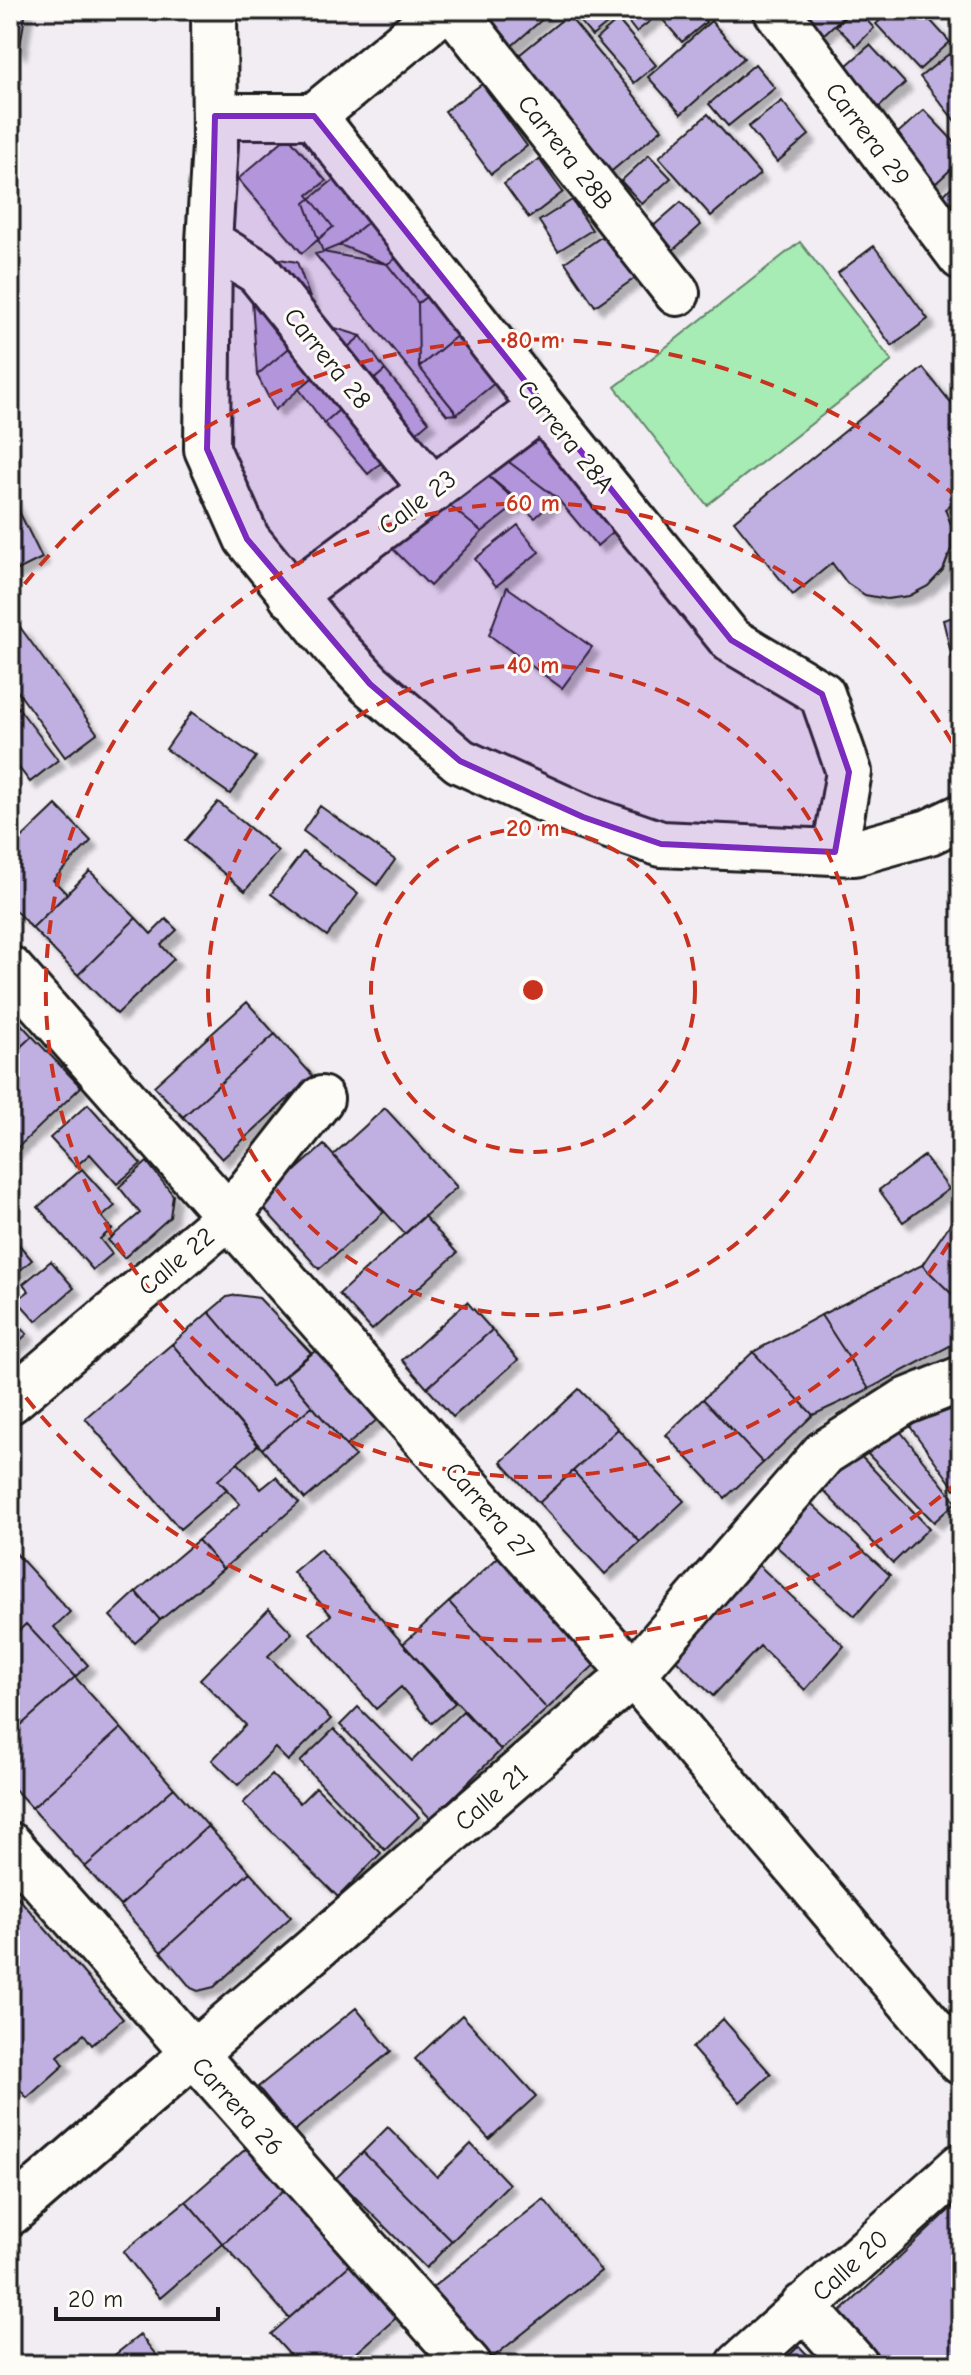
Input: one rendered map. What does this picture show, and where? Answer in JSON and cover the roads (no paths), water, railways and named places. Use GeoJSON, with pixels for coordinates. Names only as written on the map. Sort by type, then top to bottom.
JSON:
{"type":"FeatureCollection","features":[{"type":"Feature","properties":{"kind":"street"},"geometry":{"type":"LineString","coordinates":[[214,10],[215,116],[209,242],[207,449],[247,539],[291,596],[370,684],[460,761],[583,817],[661,844],[835,852],[869,849],[929,832],[961,817]]}},
{"type":"Feature","properties":{"kind":"street"},"geometry":{"type":"LineString","coordinates":[[215,116],[314,116],[443,10]]}},
{"type":"Feature","properties":{"kind":"street","name":"Carrera 28B"},"geometry":{"type":"LineString","coordinates":[[454,10],[677,293]]}},
{"type":"Feature","properties":{"kind":"street","name":"Carrera 29"},"geometry":{"type":"LineString","coordinates":[[776,10],[961,257]]}},
{"type":"Feature","properties":{"kind":"street","name":"Carrera 28A"},"geometry":{"type":"LineString","coordinates":[[314,116],[542,407],[731,640],[822,694],[849,772],[835,852]]}},
{"type":"Feature","properties":{"kind":"street","name":"Carrera 28"},"geometry":{"type":"LineString","coordinates":[[209,242],[258,272],[433,490]]}},
{"type":"Feature","properties":{"kind":"street","name":"Calle 23"},"geometry":{"type":"LineString","coordinates":[[291,596],[542,407]]}},
{"type":"Feature","properties":{"kind":"street","name":"Carrera 27"},"geometry":{"type":"LineString","coordinates":[[10,969],[633,1674],[961,2062]]}},
{"type":"Feature","properties":{"kind":"street","name":"Calle 22"},"geometry":{"type":"LineString","coordinates":[[10,1401],[229,1216],[321,1099]]}},
{"type":"Feature","properties":{"kind":"street","name":"Calle 21"},"geometry":{"type":"LineString","coordinates":[[10,2213],[633,1674],[824,1453],[904,1402],[961,1379]]}},
{"type":"Feature","properties":{"kind":"street","name":"Carrera 26"},"geometry":{"type":"LineString","coordinates":[[10,1845],[192,2055],[469,2365]]}},
{"type":"Feature","properties":{"kind":"street","name":"Calle 20"},"geometry":{"type":"LineString","coordinates":[[739,2365],[961,2166]]}},
{"type":"Feature","properties":{"kind":"street"},"geometry":{"type":"LineString","coordinates":[[803,2306],[856,2365]]}}]}
